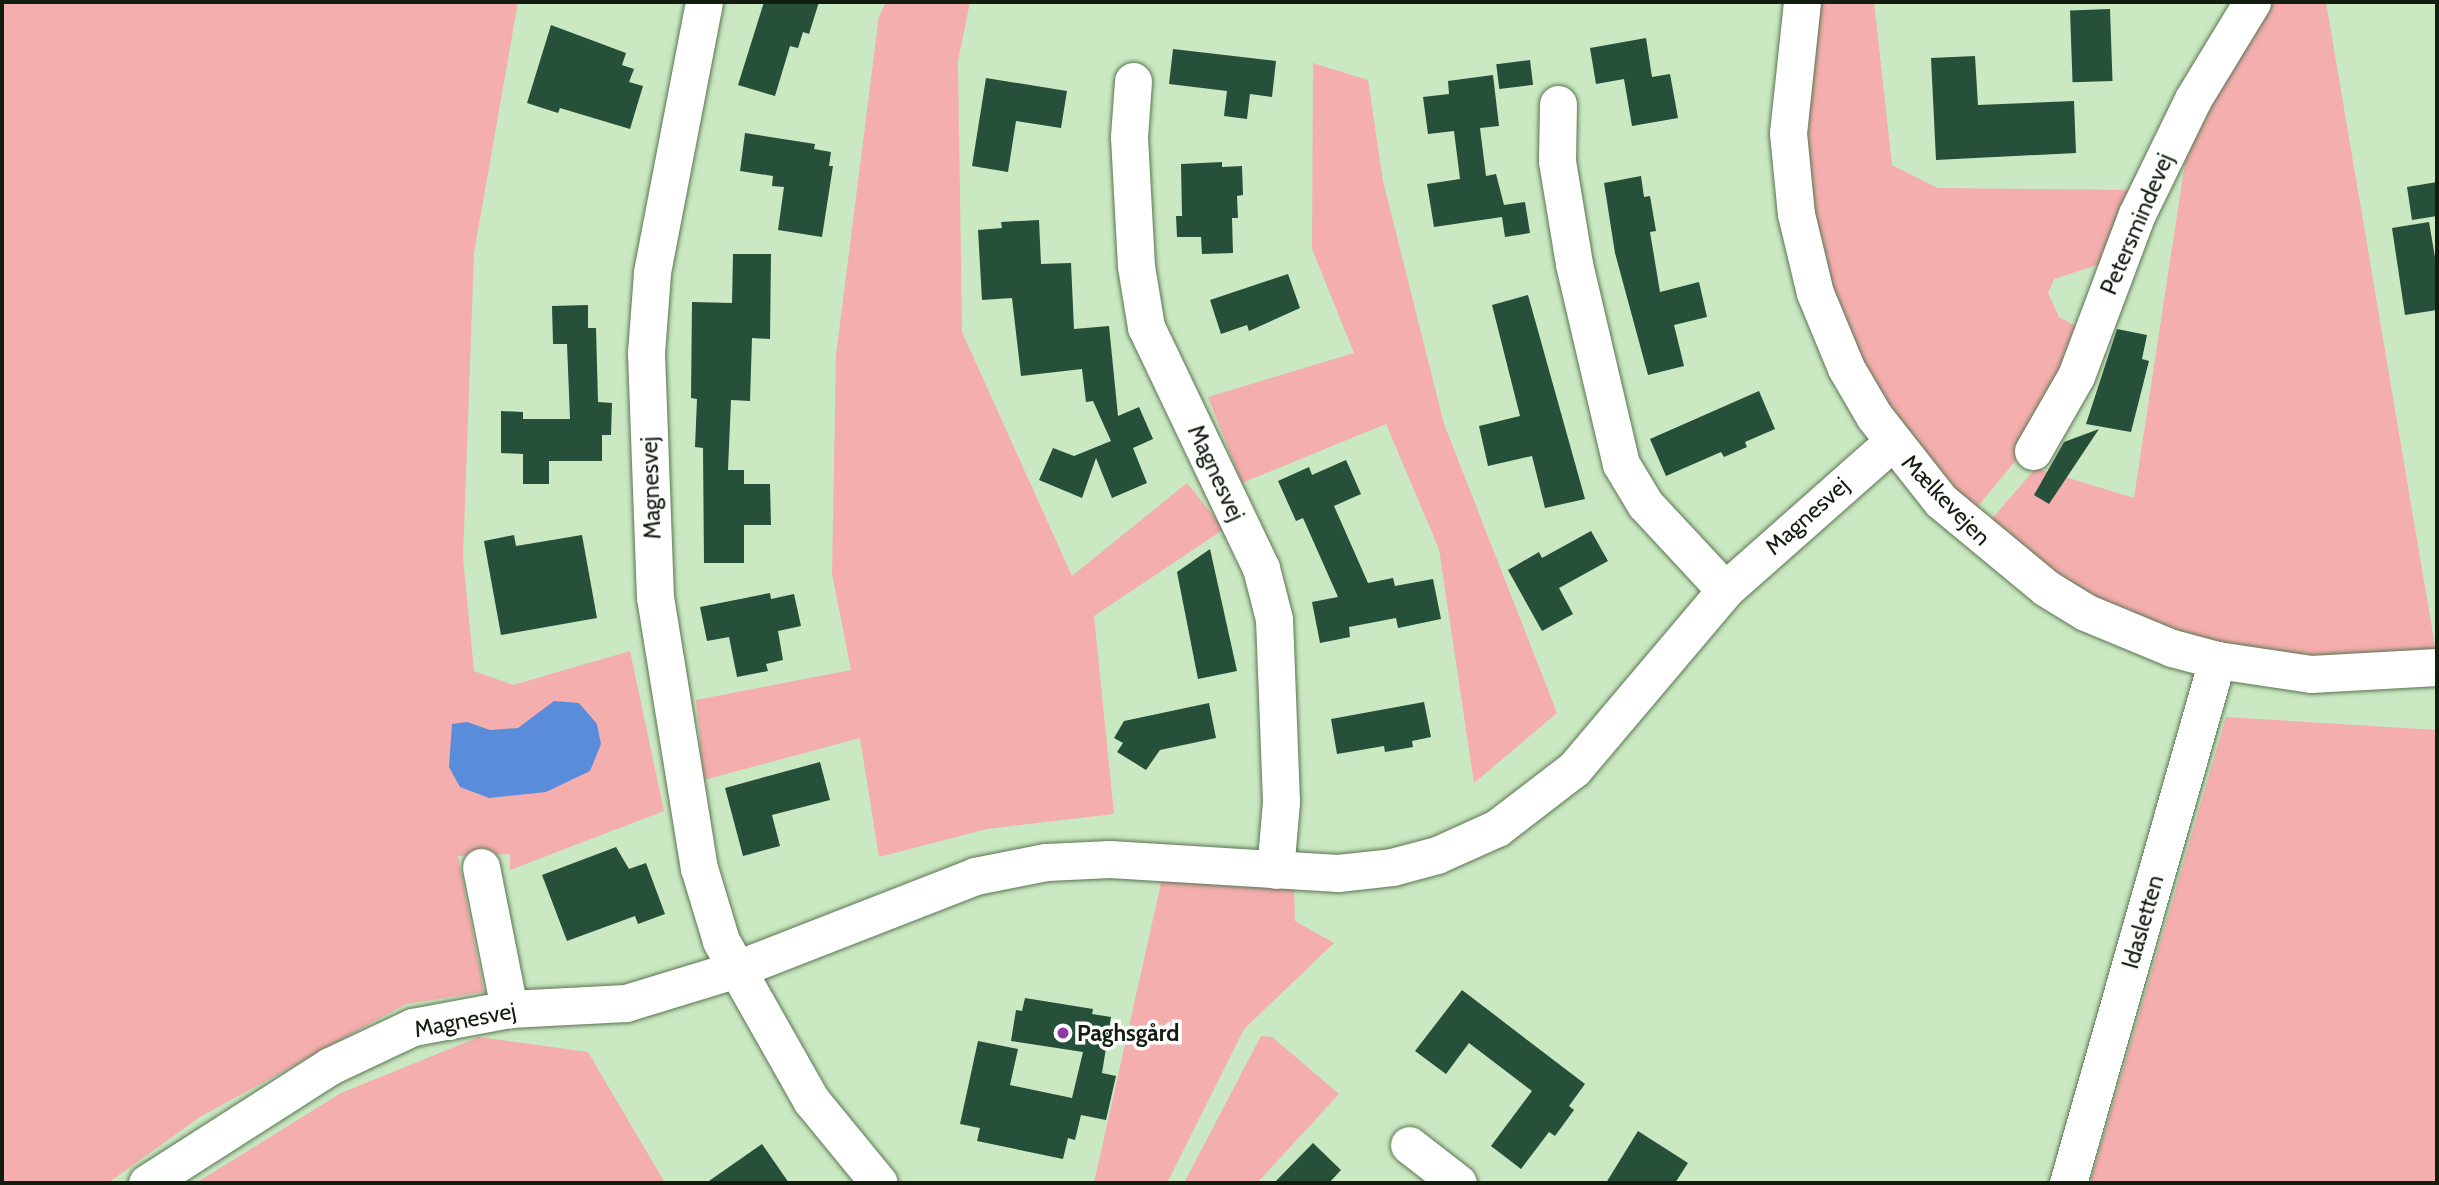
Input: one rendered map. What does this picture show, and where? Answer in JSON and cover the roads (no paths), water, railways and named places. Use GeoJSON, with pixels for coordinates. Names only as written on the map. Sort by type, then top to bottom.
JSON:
{"type":"FeatureCollection","features":[{"type":"Feature","properties":{"kind":"street","name":"Magnesvej"},"geometry":{"type":"LineString","coordinates":[[704,2],[652,273],[646,353],[655,597],[699,868],[720,941],[811,1100],[879,1183]]}},
{"type":"Feature","properties":{"kind":"street","name":"Mælkevejen"},"geometry":{"type":"LineString","coordinates":[[1802,2],[1788,133],[1796,214],[1815,293],[1841,356],[1891,443],[1972,531],[2046,587],[2128,632],[2217,660],[2311,674],[2437,667]]}},
{"type":"Feature","properties":{"kind":"street","name":"Petersmindevej"},"geometry":{"type":"LineString","coordinates":[[2033,451],[2076,376],[2137,215],[2193,99],[2252,2]]}},
{"type":"Feature","properties":{"kind":"street","name":"Magnesvej"},"geometry":{"type":"LineString","coordinates":[[1133,81],[1129,137],[1136,266],[1146,327],[1261,568],[1274,619],[1281,802],[1275,870]]}},
{"type":"Feature","properties":{"kind":"street"},"geometry":{"type":"LineString","coordinates":[[1558,104],[1557,161],[1574,264],[1621,464],[1645,504],[1725,590]]}},
{"type":"Feature","properties":{"kind":"street","name":"Magnesvej"},"geometry":{"type":"LineString","coordinates":[[147,1183],[330,1066],[413,1027],[509,1009],[625,1003],[737,969],[975,876],[1046,862],[1110,859],[1338,873],[1392,867],[1437,855],[1497,828],[1574,769],[1725,590],[1891,443]]}},
{"type":"Feature","properties":{"kind":"street","name":"Idasletten"},"geometry":{"type":"LineString","coordinates":[[2068,1183],[2217,660]]}},
{"type":"Feature","properties":{"kind":"street"},"geometry":{"type":"LineString","coordinates":[[481,867],[509,1009]]}},
{"type":"Feature","properties":{"kind":"street"},"geometry":{"type":"LineString","coordinates":[[1409,1146],[1458,1183]]}},
{"type":"Feature","properties":{"kind":"water"},"geometry":{"type":"Polygon","coordinates":[[[554,701],[579,703],[597,724],[601,744],[590,771],[546,792],[489,798],[460,787],[449,767],[452,724],[467,722],[490,730],[518,728],[554,701]]]}},
{"type":"Feature","properties":{"kind":"place","name":"Paghsgård"},"geometry":{"type":"Point","coordinates":[1063,1033]}}]}
